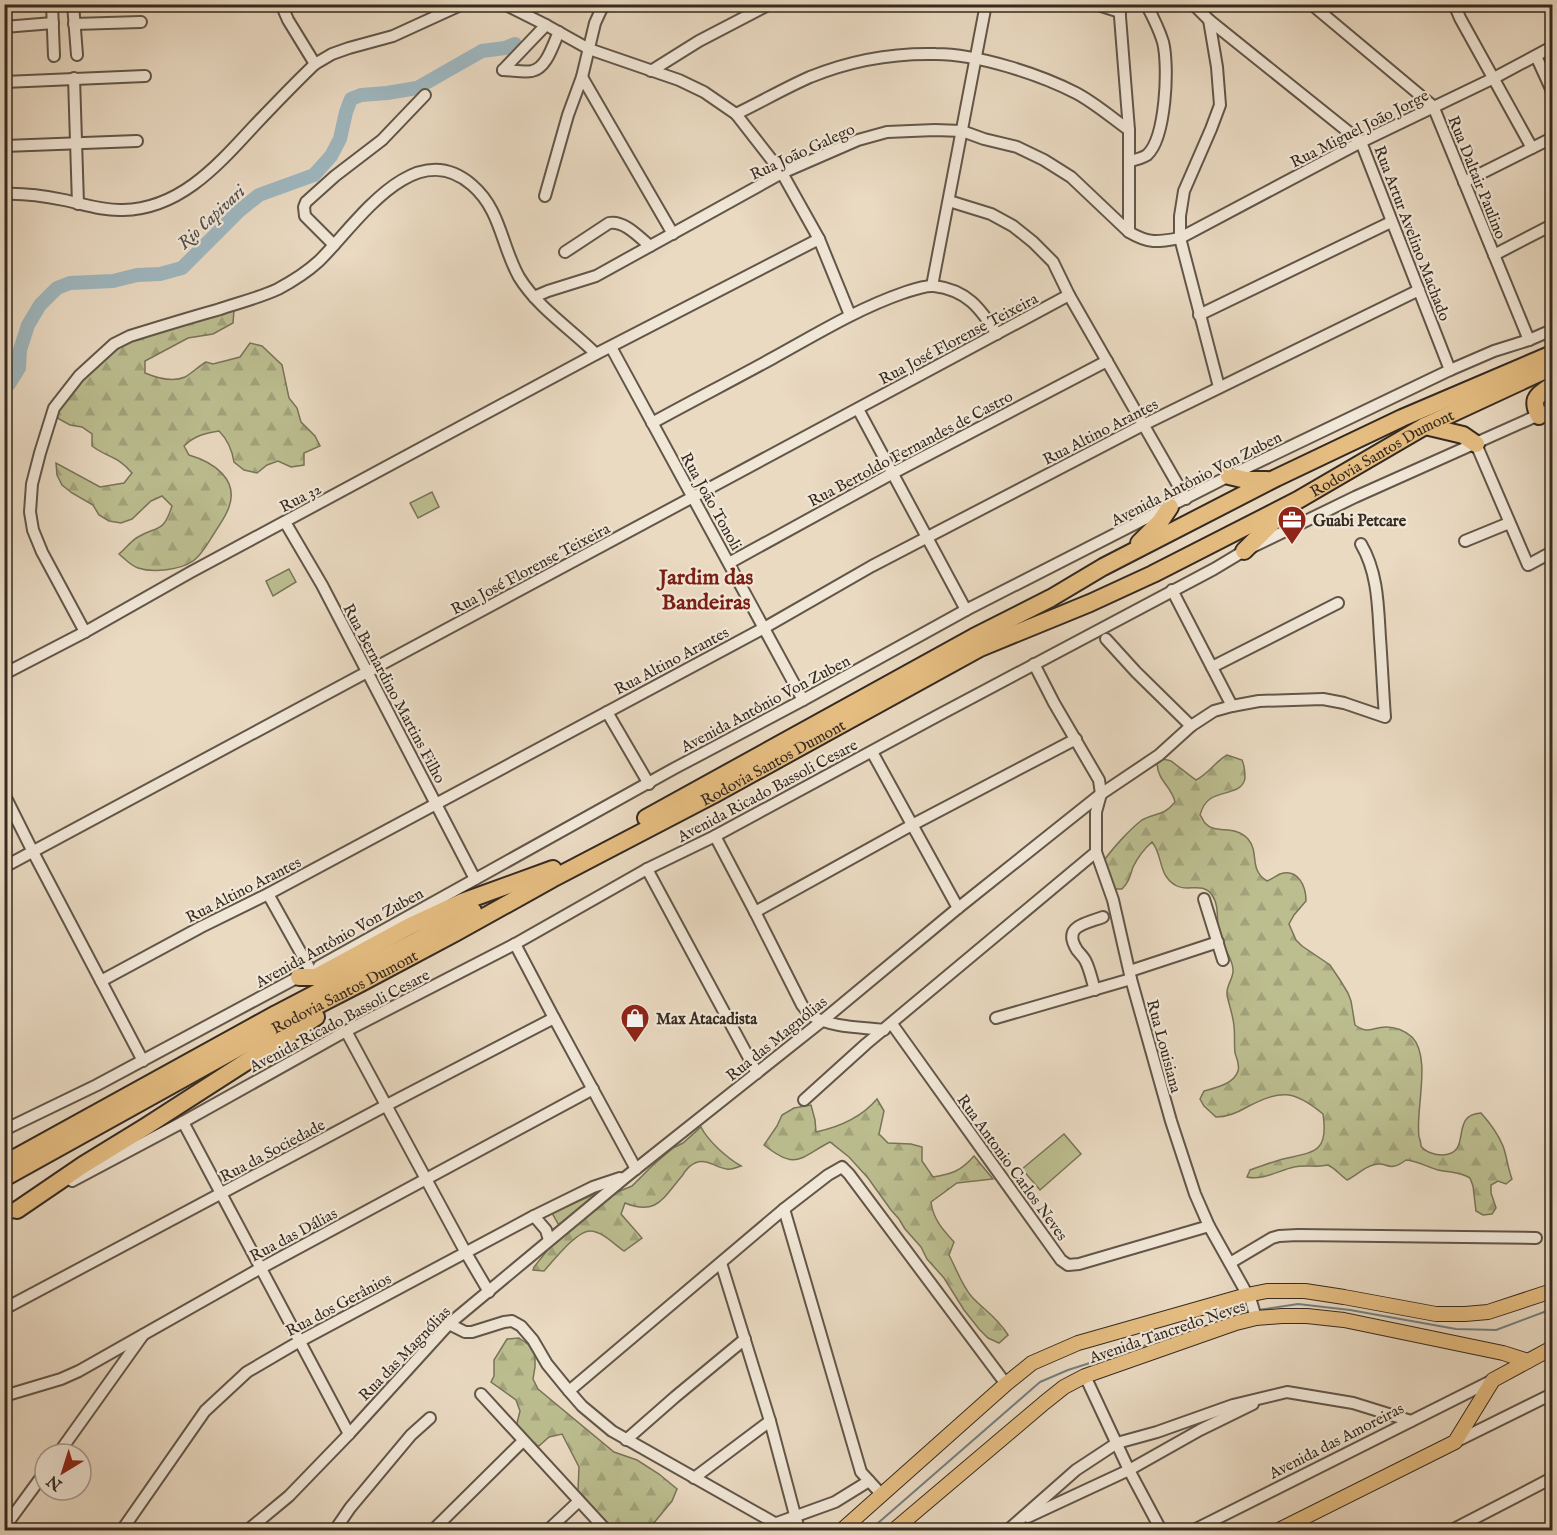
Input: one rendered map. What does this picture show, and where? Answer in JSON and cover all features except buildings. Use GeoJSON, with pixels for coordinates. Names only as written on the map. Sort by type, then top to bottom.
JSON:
{"type":"FeatureCollection","features":[{"type":"Feature","properties":{"kind":"highway","name":"Rodovia Santos Dumont"},"geometry":{"type":"LineString","coordinates":[[4,1164],[276,1014],[553,869],[964,643],[1051,598],[1116,560],[1276,477],[1402,418],[1552,354]]}},
{"type":"Feature","properties":{"kind":"highway","name":"Rodovia Santos Dumont"},"geometry":{"type":"LineString","coordinates":[[4,1178],[285,1022],[723,790],[980,648],[1090,603],[1153,574],[1298,500],[1425,426],[1552,367]]}},
{"type":"Feature","properties":{"kind":"highway"},"geometry":{"type":"LineString","coordinates":[[1546,413],[1534,405],[1535,400],[1552,385]]}},
{"type":"Feature","properties":{"kind":"highway"},"geometry":{"type":"LineString","coordinates":[[1425,426],[1463,435],[1476,444]]}},
{"type":"Feature","properties":{"kind":"highway"},"geometry":{"type":"LineString","coordinates":[[1229,476],[1254,481],[1276,477]]}},
{"type":"Feature","properties":{"kind":"highway"},"geometry":{"type":"LineString","coordinates":[[1244,551],[1298,500]]}},
{"type":"Feature","properties":{"kind":"highway"},"geometry":{"type":"LineString","coordinates":[[1116,560],[1147,536],[1170,507]]}},
{"type":"Feature","properties":{"kind":"highway"},"geometry":{"type":"LineString","coordinates":[[305,974],[316,977],[402,930],[462,902],[553,869]]}},
{"type":"Feature","properties":{"kind":"highway"},"geometry":{"type":"LineString","coordinates":[[11,1213],[82,1165],[331,1007],[349,998],[361,983]]}},
{"type":"Feature","properties":{"kind":"main road"},"geometry":{"type":"LineString","coordinates":[[842,1530],[1032,1363],[1078,1342],[1249,1298],[1267,1291],[1305,1291],[1436,1314],[1465,1314],[1488,1312],[1552,1291]]}},
{"type":"Feature","properties":{"kind":"main road","name":"Avenida Tancredo Neves"},"geometry":{"type":"LineString","coordinates":[[894,1530],[1064,1387],[1085,1376],[1256,1316],[1307,1316],[1344,1320],[1503,1353],[1528,1361]]}},
{"type":"Feature","properties":{"kind":"main road","name":"Avenida das Amoreiras"},"geometry":{"type":"LineString","coordinates":[[1492,1380],[1552,1348]]}},
{"type":"Feature","properties":{"kind":"main road"},"geometry":{"type":"LineString","coordinates":[[1503,1353],[1511,1363],[1512,1370]]}},
{"type":"Feature","properties":{"kind":"main road"},"geometry":{"type":"LineString","coordinates":[[1279,1530],[1455,1442],[1492,1380]]}},
{"type":"Feature","properties":{"kind":"street"},"geometry":{"type":"LineString","coordinates":[[52,4],[54,56]]}},
{"type":"Feature","properties":{"kind":"street"},"geometry":{"type":"LineString","coordinates":[[73,4],[77,55]]}},
{"type":"Feature","properties":{"kind":"street"},"geometry":{"type":"LineString","coordinates":[[281,4],[315,64]]}},
{"type":"Feature","properties":{"kind":"street"},"geometry":{"type":"LineString","coordinates":[[4,194],[34,195],[97,208],[122,210],[144,208],[167,201],[190,188],[220,163],[315,64],[332,54],[393,36],[463,4]]}},
{"type":"Feature","properties":{"kind":"street"},"geometry":{"type":"LineString","coordinates":[[504,4],[546,24],[589,49],[679,80],[704,92],[736,114],[782,173],[819,239],[850,315]]}},
{"type":"Feature","properties":{"kind":"street"},"geometry":{"type":"LineString","coordinates":[[545,196],[568,115],[582,77],[595,23],[606,4]]}},
{"type":"Feature","properties":{"kind":"street"},"geometry":{"type":"LineString","coordinates":[[651,71],[699,41],[770,4]]}},
{"type":"Feature","properties":{"kind":"street"},"geometry":{"type":"LineString","coordinates":[[932,286],[986,4]]}},
{"type":"Feature","properties":{"kind":"street"},"geometry":{"type":"LineString","coordinates":[[1095,4],[1119,8],[1129,130],[1129,232]]}},
{"type":"Feature","properties":{"kind":"street"},"geometry":{"type":"LineString","coordinates":[[1130,161],[1145,156],[1150,151],[1162,119],[1165,102],[1167,64],[1163,43],[1155,20],[1146,4]]}},
{"type":"Feature","properties":{"kind":"street","name":"Rua Artur Avelino Machado"},"geometry":{"type":"LineString","coordinates":[[1193,4],[1209,20],[1361,142],[1450,370]]}},
{"type":"Feature","properties":{"kind":"street","name":"Rua Daltair Paulino"},"geometry":{"type":"LineString","coordinates":[[1311,4],[1433,106],[1528,340]]}},
{"type":"Feature","properties":{"kind":"street"},"geometry":{"type":"LineString","coordinates":[[1443,4],[1460,18]]}},
{"type":"Feature","properties":{"kind":"street"},"geometry":{"type":"LineString","coordinates":[[1454,4],[1532,148]]}},
{"type":"Feature","properties":{"kind":"street"},"geometry":{"type":"LineString","coordinates":[[1209,20],[1217,67],[1220,105],[1184,191],[1180,216],[1180,238],[1219,387]]}},
{"type":"Feature","properties":{"kind":"street"},"geometry":{"type":"LineString","coordinates":[[74,24],[141,22]]}},
{"type":"Feature","properties":{"kind":"street"},"geometry":{"type":"LineString","coordinates":[[4,27],[53,23]]}},
{"type":"Feature","properties":{"kind":"street"},"geometry":{"type":"LineString","coordinates":[[546,24],[503,70],[532,71],[543,64],[559,32]]}},
{"type":"Feature","properties":{"kind":"street","name":"Rua Miguel João Jorge"},"geometry":{"type":"LineString","coordinates":[[1180,238],[1361,142],[1552,48]]}},
{"type":"Feature","properties":{"kind":"street"},"geometry":{"type":"LineString","coordinates":[[736,114],[810,77],[846,65],[882,57],[938,53],[975,59],[1050,81],[1078,94],[1129,130]]}},
{"type":"Feature","properties":{"kind":"street"},"geometry":{"type":"LineString","coordinates":[[1536,56],[1552,91]]}},
{"type":"Feature","properties":{"kind":"street"},"geometry":{"type":"LineString","coordinates":[[4,82],[145,76]]}},
{"type":"Feature","properties":{"kind":"street"},"geometry":{"type":"LineString","coordinates":[[582,77],[673,234]]}},
{"type":"Feature","properties":{"kind":"street"},"geometry":{"type":"LineString","coordinates":[[74,78],[78,204]]}},
{"type":"Feature","properties":{"kind":"street"},"geometry":{"type":"LineString","coordinates":[[334,245],[305,216],[306,202],[386,135],[425,95]]}},
{"type":"Feature","properties":{"kind":"street","name":"Rua João Galego"},"geometry":{"type":"LineString","coordinates":[[534,297],[596,276],[782,173],[858,140],[887,132],[935,129],[962,131],[1017,147],[1071,177],[1129,232],[1147,241],[1159,242],[1180,238]]}},
{"type":"Feature","properties":{"kind":"street"},"geometry":{"type":"LineString","coordinates":[[1464,182],[1552,138]]}},
{"type":"Feature","properties":{"kind":"street"},"geometry":{"type":"LineString","coordinates":[[4,146],[137,141]]}},
{"type":"Feature","properties":{"kind":"street"},"geometry":{"type":"LineString","coordinates":[[85,632],[42,552],[33,530],[30,512],[32,484],[54,408],[79,376],[114,344],[130,336],[243,302],[276,289],[300,276],[319,261],[387,189],[406,177],[431,170],[453,173],[471,184],[489,204],[520,278],[534,297],[596,354]]}},
{"type":"Feature","properties":{"kind":"street"},"geometry":{"type":"LineString","coordinates":[[949,201],[991,214],[1013,226],[1053,262],[1069,295],[1186,499]]}},
{"type":"Feature","properties":{"kind":"street"},"geometry":{"type":"LineString","coordinates":[[565,252],[609,223],[616,222],[650,246]]}},
{"type":"Feature","properties":{"kind":"street"},"geometry":{"type":"LineString","coordinates":[[1200,315],[1392,222]]}},
{"type":"Feature","properties":{"kind":"street"},"geometry":{"type":"LineString","coordinates":[[1494,255],[1552,225]]}},
{"type":"Feature","properties":{"kind":"street","name":"Rua 32"},"geometry":{"type":"LineString","coordinates":[[4,674],[596,354],[819,239]]}},
{"type":"Feature","properties":{"kind":"street"},"geometry":{"type":"LineString","coordinates":[[652,423],[850,315],[913,290],[932,286],[959,293],[983,312],[997,334]]}},
{"type":"Feature","properties":{"kind":"street","name":"Rua Altino Arantes"},"geometry":{"type":"LineString","coordinates":[[101,981],[764,628],[872,566],[1143,425],[1419,290]]}},
{"type":"Feature","properties":{"kind":"street","name":"Rua José Florense Teixeira"},"geometry":{"type":"LineString","coordinates":[[4,867],[1069,295]]}},
{"type":"Feature","properties":{"kind":"street","name":"Avenida Antônio Von Zuben"},"geometry":{"type":"LineString","coordinates":[[4,1130],[97,1085],[305,974],[675,768],[966,610],[1229,476],[1450,370],[1552,330]]}},
{"type":"Feature","properties":{"kind":"street","name":"Rua João Tonoli"},"geometry":{"type":"LineString","coordinates":[[611,347],[803,700]]}},
{"type":"Feature","properties":{"kind":"street","name":"Rua Bertoldo Fernandes de Castro"},"geometry":{"type":"LineString","coordinates":[[729,563],[1107,361]]}},
{"type":"Feature","properties":{"kind":"street"},"geometry":{"type":"LineString","coordinates":[[858,409],[966,610]]}},
{"type":"Feature","properties":{"kind":"street","name":"Avenida Ricado Bassoli Cesare"},"geometry":{"type":"LineString","coordinates":[[11,1213],[183,1122],[345,1031],[515,944],[647,869],[715,836],[1244,551],[1355,497],[1546,413]]}},
{"type":"Feature","properties":{"kind":"street"},"geometry":{"type":"LineString","coordinates":[[1476,444],[1528,565],[1552,552]]}},
{"type":"Feature","properties":{"kind":"street","name":"Rua Bernardino Martins Filho"},"geometry":{"type":"LineString","coordinates":[[285,522],[322,585],[475,879]]}},
{"type":"Feature","properties":{"kind":"street"},"geometry":{"type":"LineString","coordinates":[[1464,541],[1509,523]]}},
{"type":"Feature","properties":{"kind":"street","name":"Rua das Magnólias"},"geometry":{"type":"LineString","coordinates":[[248,1530],[290,1496],[449,1324],[958,908],[1101,794],[1159,755],[1191,726],[1214,711],[1259,701],[1323,699],[1344,703],[1385,717],[1374,576],[1361,544]]}},
{"type":"Feature","properties":{"kind":"street"},"geometry":{"type":"LineString","coordinates":[[1172,590],[1232,706]]}},
{"type":"Feature","properties":{"kind":"street"},"geometry":{"type":"LineString","coordinates":[[1212,667],[1338,603]]}},
{"type":"Feature","properties":{"kind":"street"},"geometry":{"type":"LineString","coordinates":[[1106,639],[1191,726]]}},
{"type":"Feature","properties":{"kind":"street"},"geometry":{"type":"LineString","coordinates":[[1034,664],[1054,703],[1100,780],[1101,794]]}},
{"type":"Feature","properties":{"kind":"street"},"geometry":{"type":"LineString","coordinates":[[607,712],[649,784]]}},
{"type":"Feature","properties":{"kind":"street"},"geometry":{"type":"LineString","coordinates":[[756,912],[912,825],[1076,739]]}},
{"type":"Feature","properties":{"kind":"street"},"geometry":{"type":"LineString","coordinates":[[872,752],[958,908]]}},
{"type":"Feature","properties":{"kind":"street"},"geometry":{"type":"LineString","coordinates":[[4,794],[143,1061]]}},
{"type":"Feature","properties":{"kind":"street","name":"Rua Louisiana"},"geometry":{"type":"LineString","coordinates":[[1101,794],[1096,812],[1096,852],[1113,900],[1171,1121],[1195,1194],[1256,1316]]}},
{"type":"Feature","properties":{"kind":"street"},"geometry":{"type":"LineString","coordinates":[[715,836],[802,1005],[809,1014],[845,1026],[888,1027]]}},
{"type":"Feature","properties":{"kind":"street"},"geometry":{"type":"LineString","coordinates":[[804,1100],[866,1044],[1096,852]]}},
{"type":"Feature","properties":{"kind":"street"},"geometry":{"type":"LineString","coordinates":[[647,869],[757,1073]]}},
{"type":"Feature","properties":{"kind":"street"},"geometry":{"type":"LineString","coordinates":[[268,894],[305,974]]}},
{"type":"Feature","properties":{"kind":"street"},"geometry":{"type":"LineString","coordinates":[[1204,899],[1223,960]]}},
{"type":"Feature","properties":{"kind":"street"},"geometry":{"type":"LineString","coordinates":[[1095,990],[1086,961],[1072,939],[1072,932],[1077,927],[1103,917]]}},
{"type":"Feature","properties":{"kind":"street"},"geometry":{"type":"LineString","coordinates":[[996,1018],[1095,990],[1218,942]]}},
{"type":"Feature","properties":{"kind":"street"},"geometry":{"type":"LineString","coordinates":[[515,944],[593,1089],[631,1173]]}},
{"type":"Feature","properties":{"kind":"street","name":"Rua da Sociedade"},"geometry":{"type":"LineString","coordinates":[[4,1310],[554,1018]]}},
{"type":"Feature","properties":{"kind":"street"},"geometry":{"type":"LineString","coordinates":[[845,1026],[866,1044]]}},
{"type":"Feature","properties":{"kind":"street","name":"Rua Antonio Carlos Neves"},"geometry":{"type":"LineString","coordinates":[[888,1027],[1061,1260],[1068,1265],[1079,1264],[1209,1226]]}},
{"type":"Feature","properties":{"kind":"street"},"geometry":{"type":"LineString","coordinates":[[345,1031],[489,1292]]}},
{"type":"Feature","properties":{"kind":"street","name":"Rua das Dálias"},"geometry":{"type":"LineString","coordinates":[[4,1396],[62,1379],[79,1371],[261,1268],[593,1089]]}},
{"type":"Feature","properties":{"kind":"street"},"geometry":{"type":"LineString","coordinates":[[183,1122],[349,1434]]}},
{"type":"Feature","properties":{"kind":"street"},"geometry":{"type":"LineString","coordinates":[[569,1391],[784,1209],[842,1167],[1006,1384]]}},
{"type":"Feature","properties":{"kind":"street","name":"Rua dos Gerânios"},"geometry":{"type":"LineString","coordinates":[[122,1530],[205,1411],[247,1372],[300,1341],[534,1216],[593,1187],[631,1173]]}},
{"type":"Feature","properties":{"kind":"street"},"geometry":{"type":"LineString","coordinates":[[784,1209],[861,1472],[882,1495]]}},
{"type":"Feature","properties":{"kind":"street"},"geometry":{"type":"LineString","coordinates":[[534,1216],[546,1230],[549,1240]]}},
{"type":"Feature","properties":{"kind":"street"},"geometry":{"type":"LineString","coordinates":[[1230,1263],[1279,1236],[1298,1234],[1536,1238]]}},
{"type":"Feature","properties":{"kind":"street"},"geometry":{"type":"LineString","coordinates":[[720,1263],[770,1421],[799,1530]]}},
{"type":"Feature","properties":{"kind":"street"},"geometry":{"type":"LineString","coordinates":[[449,1324],[465,1332],[512,1321],[521,1326],[533,1340],[546,1364],[569,1391],[612,1431],[787,1530]]}},
{"type":"Feature","properties":{"kind":"street"},"geometry":{"type":"LineString","coordinates":[[67,1442],[145,1333]]}},
{"type":"Feature","properties":{"kind":"street"},"geometry":{"type":"LineString","coordinates":[[626,1440],[745,1339]]}},
{"type":"Feature","properties":{"kind":"street"},"geometry":{"type":"LineString","coordinates":[[1085,1376],[1161,1530]]}},
{"type":"Feature","properties":{"kind":"street","name":"Avenida das Amoreiras"},"geometry":{"type":"LineString","coordinates":[[1194,1530],[1492,1380]]}},
{"type":"Feature","properties":{"kind":"street"},"geometry":{"type":"LineString","coordinates":[[1013,1527],[1076,1470],[1117,1443],[1157,1432],[1233,1404],[1287,1392],[1353,1403],[1411,1421]]}},
{"type":"Feature","properties":{"kind":"street"},"geometry":{"type":"LineString","coordinates":[[481,1394],[606,1530]]}},
{"type":"Feature","properties":{"kind":"street"},"geometry":{"type":"LineString","coordinates":[[1013,1527],[1130,1470],[1165,1449],[1275,1394]]}},
{"type":"Feature","properties":{"kind":"street"},"geometry":{"type":"LineString","coordinates":[[1455,1442],[1552,1394]]}},
{"type":"Feature","properties":{"kind":"street"},"geometry":{"type":"LineString","coordinates":[[336,1530],[350,1508],[411,1436],[430,1418]]}},
{"type":"Feature","properties":{"kind":"street"},"geometry":{"type":"LineString","coordinates":[[694,1478],[770,1421]]}},
{"type":"Feature","properties":{"kind":"street"},"geometry":{"type":"LineString","coordinates":[[1157,1432],[1165,1444],[1165,1449]]}},
{"type":"Feature","properties":{"kind":"street"},"geometry":{"type":"LineString","coordinates":[[434,1530],[523,1441]]}},
{"type":"Feature","properties":{"kind":"street"},"geometry":{"type":"LineString","coordinates":[[1076,1470],[1080,1484],[1087,1489]]}},
{"type":"Feature","properties":{"kind":"street"},"geometry":{"type":"LineString","coordinates":[[1452,1530],[1552,1478]]}},
{"type":"Feature","properties":{"kind":"street"},"geometry":{"type":"LineString","coordinates":[[774,1524],[835,1503],[869,1481]]}},
{"type":"Feature","properties":{"kind":"street"},"geometry":{"type":"LineString","coordinates":[[4,1528],[33,1488]]}},
{"type":"Feature","properties":{"kind":"street"},"geometry":{"type":"LineString","coordinates":[[548,1530],[579,1501]]}},
{"type":"Feature","properties":{"kind":"green space"},"geometry":{"type":"Polygon","coordinates":[[[223,305],[234,310],[233,323],[213,334],[188,338],[145,361],[145,373],[165,379],[180,379],[206,362],[213,364],[240,357],[250,343],[262,346],[282,365],[289,398],[297,408],[301,422],[315,436],[320,446],[304,453],[304,465],[291,467],[278,461],[267,465],[257,473],[244,470],[234,462],[229,445],[219,431],[196,437],[184,446],[189,455],[215,467],[227,480],[231,497],[228,510],[205,548],[193,561],[181,567],[166,570],[138,568],[119,554],[135,539],[163,525],[172,506],[162,496],[151,501],[132,519],[121,523],[109,521],[99,515],[93,505],[62,485],[57,475],[56,463],[100,487],[124,483],[132,473],[122,463],[92,446],[92,434],[82,427],[70,425],[59,419],[54,409],[100,351],[223,305]]]}},
{"type":"Feature","properties":{"kind":"green space"},"geometry":{"type":"Polygon","coordinates":[[[432,492],[439,507],[418,518],[410,503],[432,492]]]}},
{"type":"Feature","properties":{"kind":"green space"},"geometry":{"type":"Polygon","coordinates":[[[289,569],[296,582],[273,596],[266,581],[289,569]]]}},
{"type":"Feature","properties":{"kind":"green space"},"geometry":{"type":"Polygon","coordinates":[[[1227,755],[1242,760],[1245,778],[1236,790],[1214,796],[1206,802],[1200,815],[1204,822],[1209,827],[1243,834],[1251,844],[1258,871],[1267,881],[1286,873],[1296,876],[1303,884],[1306,901],[1289,924],[1296,940],[1330,965],[1340,980],[1351,1001],[1355,1025],[1364,1030],[1381,1027],[1393,1028],[1412,1037],[1418,1046],[1421,1058],[1422,1085],[1418,1126],[1421,1146],[1436,1154],[1452,1153],[1460,1142],[1465,1120],[1471,1115],[1481,1113],[1491,1125],[1503,1146],[1512,1179],[1506,1184],[1498,1181],[1491,1185],[1496,1208],[1492,1214],[1483,1215],[1476,1211],[1470,1178],[1406,1160],[1395,1166],[1373,1165],[1347,1180],[1328,1165],[1298,1166],[1265,1176],[1247,1177],[1250,1170],[1311,1152],[1317,1148],[1324,1136],[1323,1114],[1303,1100],[1286,1095],[1269,1097],[1236,1113],[1224,1116],[1216,1117],[1204,1106],[1200,1099],[1204,1091],[1219,1087],[1233,1079],[1239,1066],[1227,995],[1233,969],[1219,935],[1214,899],[1204,889],[1184,888],[1170,881],[1152,842],[1137,860],[1122,889],[1114,889],[1103,862],[1137,824],[1167,810],[1175,802],[1160,775],[1157,764],[1164,759],[1171,761],[1196,780],[1227,755]]]}},
{"type":"Feature","properties":{"kind":"green space"},"geometry":{"type":"Polygon","coordinates":[[[877,1099],[884,1111],[879,1134],[888,1143],[922,1147],[922,1161],[933,1177],[956,1171],[974,1156],[993,1179],[957,1183],[931,1202],[936,1219],[954,1242],[949,1255],[965,1288],[1000,1323],[1008,1335],[999,1343],[988,1338],[979,1329],[944,1278],[927,1259],[921,1247],[849,1157],[830,1142],[804,1157],[791,1160],[764,1145],[782,1115],[794,1108],[811,1105],[816,1132],[849,1121],[877,1099]]]}},
{"type":"Feature","properties":{"kind":"green space"},"geometry":{"type":"Polygon","coordinates":[[[701,1127],[718,1149],[741,1166],[729,1169],[704,1162],[695,1163],[658,1203],[645,1207],[625,1203],[621,1214],[642,1238],[624,1251],[600,1234],[586,1232],[566,1246],[544,1271],[533,1270],[558,1237],[610,1195],[632,1186],[653,1165],[701,1127]]]}},
{"type":"Feature","properties":{"kind":"green space"},"geometry":{"type":"Polygon","coordinates":[[[1064,1134],[1081,1154],[1040,1190],[1022,1169],[1064,1134]]]}},
{"type":"Feature","properties":{"kind":"green space"},"geometry":{"type":"Polygon","coordinates":[[[597,1193],[560,1227],[552,1213],[597,1193]]]}},
{"type":"Feature","properties":{"kind":"green space"},"geometry":{"type":"Polygon","coordinates":[[[519,1338],[529,1345],[535,1355],[533,1379],[538,1389],[614,1452],[637,1460],[677,1489],[672,1501],[648,1530],[620,1530],[601,1519],[584,1502],[578,1491],[579,1467],[562,1434],[549,1437],[539,1446],[528,1443],[519,1435],[517,1423],[520,1411],[516,1400],[491,1382],[494,1376],[494,1360],[507,1339],[519,1338]]]}},
{"type":"Feature","properties":{"kind":"waterway"},"geometry":{"type":"LineString","coordinates":[[531,12],[533,4]]}},
{"type":"Feature","properties":{"kind":"waterway","name":"Rio Capivari"},"geometry":{"type":"LineString","coordinates":[[4,387],[9,384],[19,368],[20,350],[28,325],[40,305],[57,288],[70,283],[113,281],[137,275],[160,274],[182,268],[239,211],[259,195],[314,175],[331,156],[340,139],[351,99],[361,95],[417,88],[482,51],[505,48],[515,44]]}},
{"type":"Feature","properties":{"kind":"waterway"},"geometry":{"type":"LineString","coordinates":[[1258,1310],[1298,1304],[1350,1310],[1456,1329],[1496,1330],[1552,1309]]}},
{"type":"Feature","properties":{"kind":"waterway"},"geometry":{"type":"LineString","coordinates":[[1238,1316],[1250,1312]]}},
{"type":"Feature","properties":{"kind":"waterway"},"geometry":{"type":"LineString","coordinates":[[870,1530],[1040,1382],[1068,1370],[1221,1321]]}},
{"type":"Feature","properties":{"kind":"place","name":"Guabi Petcare"},"geometry":{"type":"Point","coordinates":[1292,546]}},
{"type":"Feature","properties":{"kind":"place","name":"Max Atacadista"},"geometry":{"type":"Point","coordinates":[635,1044]}},
{"type":"Feature","properties":{"kind":"district","name":"Jardim das Bandeiras"},"geometry":{"type":"Point","coordinates":[706,588]}}]}
